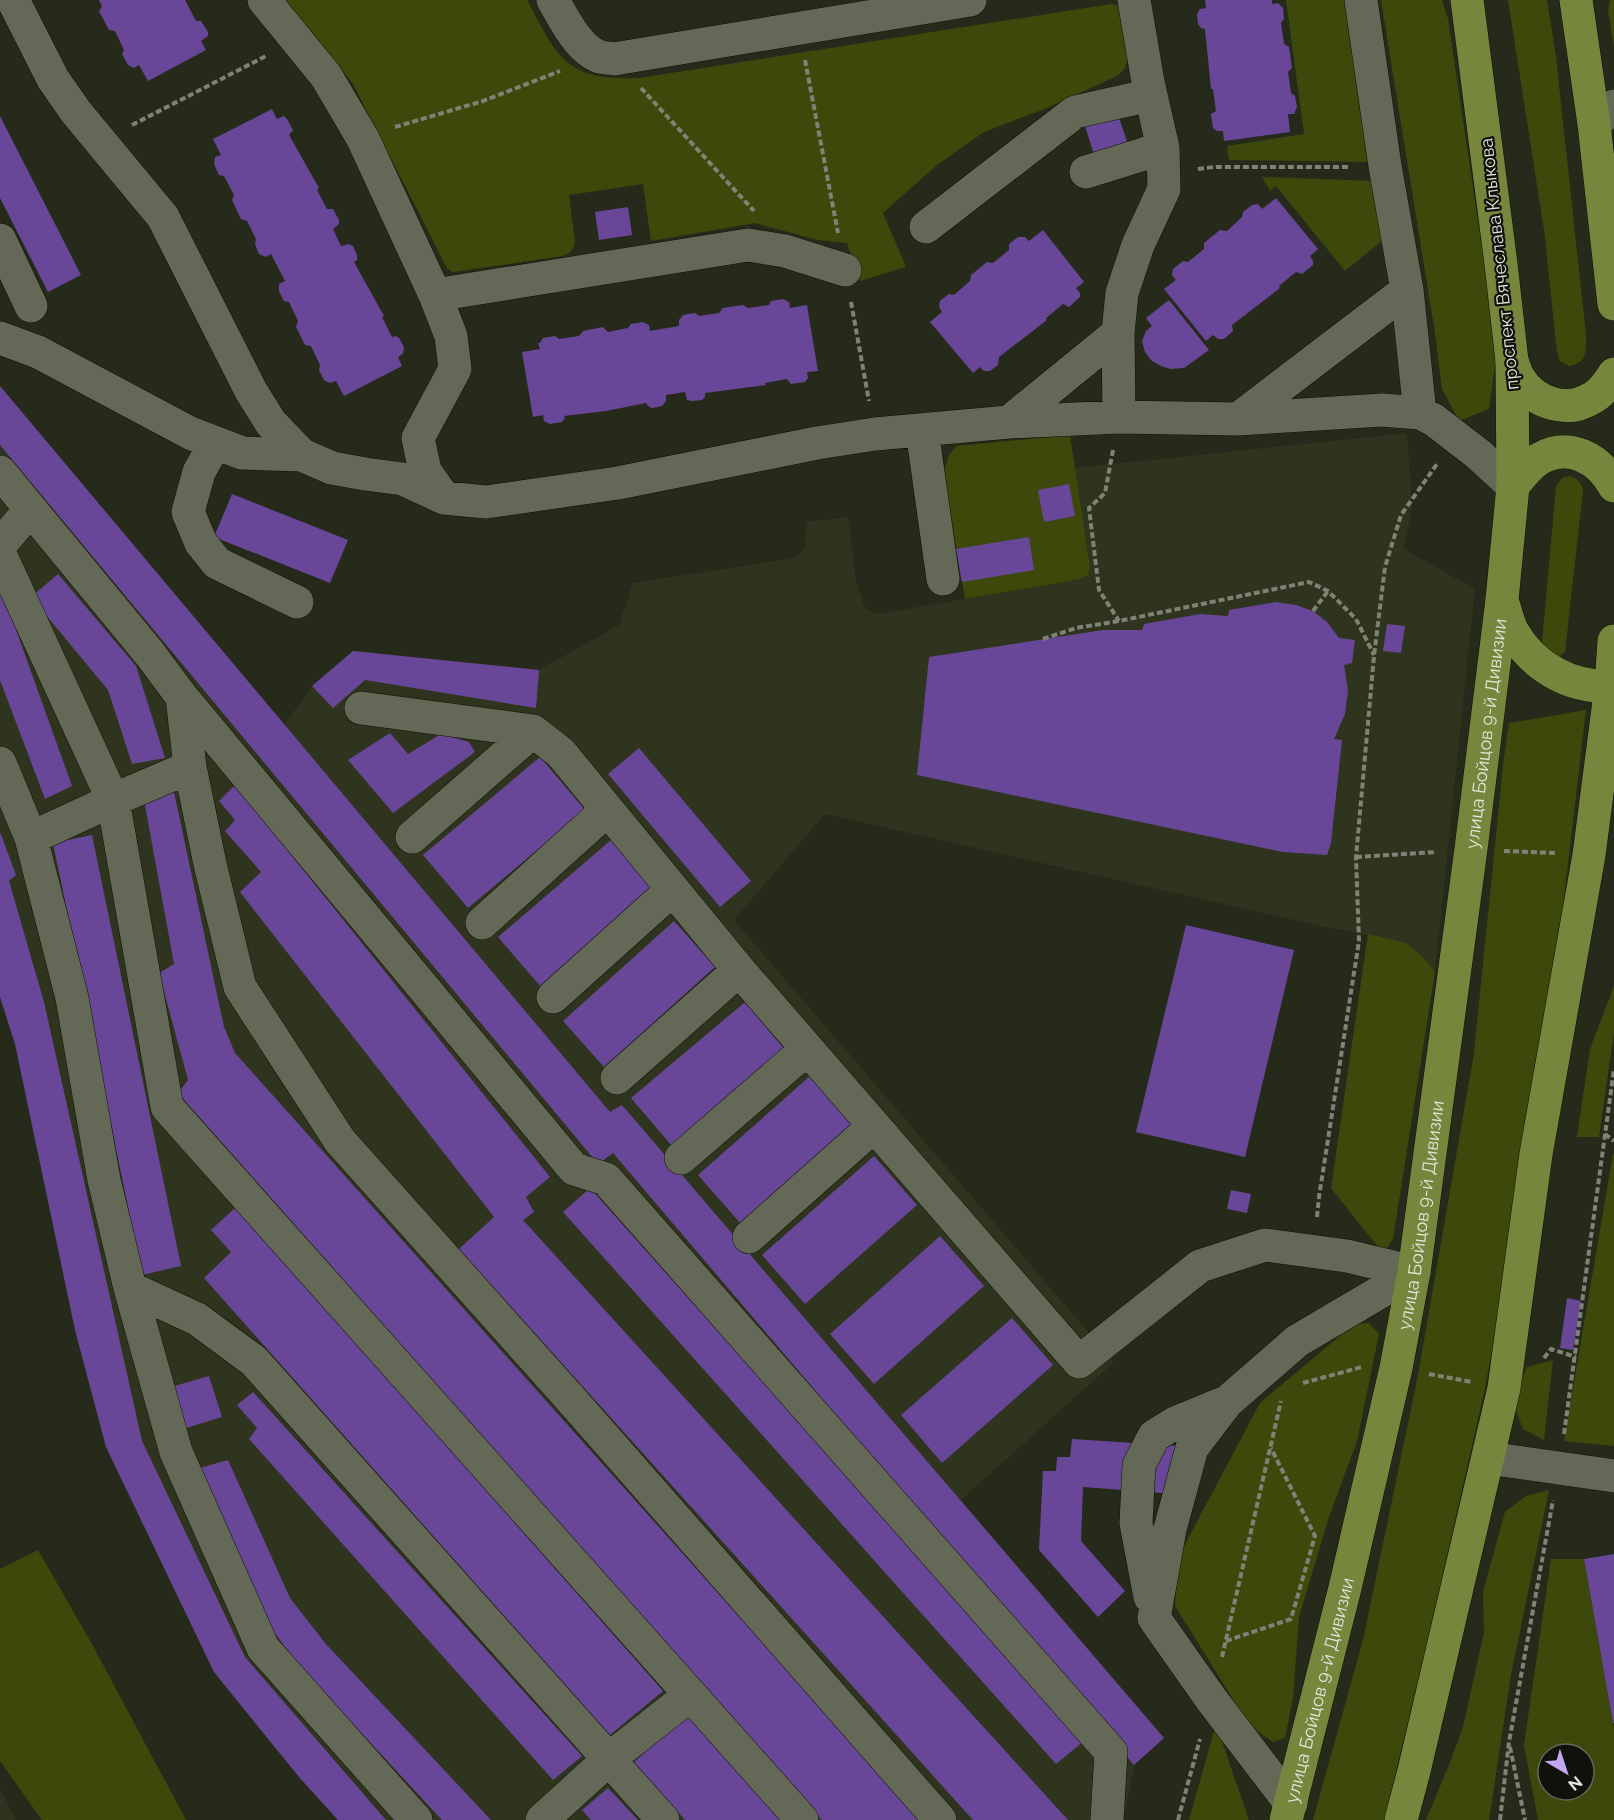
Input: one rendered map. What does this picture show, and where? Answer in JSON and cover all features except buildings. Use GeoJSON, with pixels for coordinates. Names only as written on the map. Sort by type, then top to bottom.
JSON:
{"type":"FeatureCollection","features":[{"type":"Feature","properties":{"kind":"main road","name":"проспект Вячеслава Клыкова"},"geometry":{"type":"LineString","coordinates":[[1467,0],[1512,360],[1513,486],[1502,600]]}},
{"type":"Feature","properties":{"kind":"main road"},"geometry":{"type":"LineString","coordinates":[[1576,0],[1604,115],[1614,304]]}},
{"type":"Feature","properties":{"kind":"main road"},"geometry":{"type":"LineString","coordinates":[[1512,360],[1517,376],[1527,390],[1541,400],[1557,405],[1575,405],[1593,398],[1607,386],[1614,374]]}},
{"type":"Feature","properties":{"kind":"main road"},"geometry":{"type":"LineString","coordinates":[[1513,486],[1527,469],[1540,459],[1557,453],[1576,454],[1593,460],[1607,472],[1614,486]]}},
{"type":"Feature","properties":{"kind":"main road"},"geometry":{"type":"LineString","coordinates":[[1502,600],[1511,630],[1527,653],[1556,675],[1581,684],[1612,686]]}},
{"type":"Feature","properties":{"kind":"main road","name":"улица Бойцов 9-й Дивизии"},"geometry":{"type":"LineString","coordinates":[[1289,1812],[1346,1588],[1396,1368],[1414,1272],[1502,600]]}},
{"type":"Feature","properties":{"kind":"main road"},"geometry":{"type":"LineString","coordinates":[[1401,1820],[1504,1388],[1536,1154],[1589,855],[1612,686],[1614,641]]}},
{"type":"Feature","properties":{"kind":"lane"},"geometry":{"type":"LineString","coordinates":[[264,0],[326,75],[363,139],[435,295],[451,336],[455,369],[418,438],[365,474]]}},
{"type":"Feature","properties":{"kind":"lane"},"geometry":{"type":"LineString","coordinates":[[554,0],[568,27],[586,48],[610,57],[970,0]]}},
{"type":"Feature","properties":{"kind":"lane"},"geometry":{"type":"LineString","coordinates":[[1119,417],[1118,333],[1122,293],[1138,245],[1164,189],[1162,162],[1134,0]]}},
{"type":"Feature","properties":{"kind":"lane"},"geometry":{"type":"LineString","coordinates":[[1361,0],[1385,166],[1427,417]]}},
{"type":"Feature","properties":{"kind":"lane"},"geometry":{"type":"LineString","coordinates":[[12,15],[76,112],[162,217],[251,391],[271,423],[302,455]]}},
{"type":"Feature","properties":{"kind":"lane"},"geometry":{"type":"LineString","coordinates":[[927,227],[1076,112],[1151,95]]}},
{"type":"Feature","properties":{"kind":"lane"},"geometry":{"type":"LineString","coordinates":[[1086,172],[1162,162]]}},
{"type":"Feature","properties":{"kind":"lane"},"geometry":{"type":"LineString","coordinates":[[0,240],[31,306]]}},
{"type":"Feature","properties":{"kind":"lane"},"geometry":{"type":"LineString","coordinates":[[435,295],[748,244],[785,250],[845,270]]}},
{"type":"Feature","properties":{"kind":"lane"},"geometry":{"type":"LineString","coordinates":[[1238,419],[1407,291]]}},
{"type":"Feature","properties":{"kind":"lane"},"geometry":{"type":"LineString","coordinates":[[1009,422],[1118,333]]}},
{"type":"Feature","properties":{"kind":"lane"},"geometry":{"type":"LineString","coordinates":[[0,338],[38,352],[190,434],[242,453],[302,455],[333,468],[404,479],[444,498],[486,502],[618,483],[817,443],[875,434],[1009,422],[1119,417],[1238,419],[1382,410],[1427,417],[1478,454],[1513,486]]}},
{"type":"Feature","properties":{"kind":"lane"},"geometry":{"type":"LineString","coordinates":[[922,430],[943,579]]}},
{"type":"Feature","properties":{"kind":"lane"},"geometry":{"type":"LineString","coordinates":[[418,438],[425,471],[444,498]]}},
{"type":"Feature","properties":{"kind":"lane"},"geometry":{"type":"LineString","coordinates":[[215,443],[199,472],[188,512],[201,543],[217,563],[297,602]]}},
{"type":"Feature","properties":{"kind":"lane"},"geometry":{"type":"LineString","coordinates":[[0,472],[150,654],[182,697],[574,1169],[606,1179],[1111,1752],[1107,1820]]}},
{"type":"Feature","properties":{"kind":"lane"},"geometry":{"type":"LineString","coordinates":[[0,545],[30,510]]}},
{"type":"Feature","properties":{"kind":"lane"},"geometry":{"type":"LineString","coordinates":[[0,554],[113,800],[167,1107],[802,1820]]}},
{"type":"Feature","properties":{"kind":"lane"},"geometry":{"type":"LineString","coordinates":[[182,697],[190,767],[210,864],[240,987],[340,1141],[568,1396],[940,1820]]}},
{"type":"Feature","properties":{"kind":"lane"},"geometry":{"type":"LineString","coordinates":[[361,708],[533,731],[561,753],[739,970],[1079,1362],[1200,1266],[1265,1245],[1347,1256],[1414,1272]]}},
{"type":"Feature","properties":{"kind":"lane"},"geometry":{"type":"LineString","coordinates":[[412,837],[533,731]]}},
{"type":"Feature","properties":{"kind":"lane"},"geometry":{"type":"LineString","coordinates":[[0,763],[32,838],[72,998],[104,1180],[130,1288],[176,1452],[263,1648],[416,1820]]}},
{"type":"Feature","properties":{"kind":"lane"},"geometry":{"type":"LineString","coordinates":[[32,838],[190,767]]}},
{"type":"Feature","properties":{"kind":"lane"},"geometry":{"type":"LineString","coordinates":[[482,922],[607,810]]}},
{"type":"Feature","properties":{"kind":"lane"},"geometry":{"type":"LineString","coordinates":[[553,997],[672,890]]}},
{"type":"Feature","properties":{"kind":"lane"},"geometry":{"type":"LineString","coordinates":[[617,1078],[739,970]]}},
{"type":"Feature","properties":{"kind":"lane"},"geometry":{"type":"LineString","coordinates":[[681,1158],[807,1049]]}},
{"type":"Feature","properties":{"kind":"lane"},"geometry":{"type":"LineString","coordinates":[[749,1237],[874,1126]]}},
{"type":"Feature","properties":{"kind":"lane"},"geometry":{"type":"LineString","coordinates":[[1154,1617],[1170,1529],[1192,1448],[1227,1402],[1297,1341],[1414,1272]]}},
{"type":"Feature","properties":{"kind":"lane"},"geometry":{"type":"LineString","coordinates":[[130,1288],[196,1319],[254,1361],[663,1820]]}},
{"type":"Feature","properties":{"kind":"lane"},"geometry":{"type":"LineString","coordinates":[[1227,1402],[1176,1423],[1154,1436],[1139,1465],[1136,1523],[1154,1617],[1289,1812]]}},
{"type":"Feature","properties":{"kind":"lane"},"geometry":{"type":"LineString","coordinates":[[1488,1458],[1614,1476]]}},
{"type":"Feature","properties":{"kind":"lane"},"geometry":{"type":"LineString","coordinates":[[542,1820],[609,1759],[690,1695]]}},
{"type":"Feature","properties":{"kind":"path"},"geometry":{"type":"LineString","coordinates":[[99,142],[297,39]]}},
{"type":"Feature","properties":{"kind":"path"},"geometry":{"type":"LineString","coordinates":[[363,139],[610,57],[638,84],[765,223],[772,248]]}},
{"type":"Feature","properties":{"kind":"path"},"geometry":{"type":"LineString","coordinates":[[1162,162],[1214,166],[1385,166]]}},
{"type":"Feature","properties":{"kind":"path"},"geometry":{"type":"LineString","coordinates":[[1119,417],[1105,493],[1089,508],[1099,590],[1119,621]]}},
{"type":"Feature","properties":{"kind":"path"},"geometry":{"type":"LineString","coordinates":[[1314,1252],[1319,1197],[1359,941],[1356,857],[1374,656],[1385,567],[1401,515],[1438,466],[1427,417]]}},
{"type":"Feature","properties":{"kind":"path"},"geometry":{"type":"LineString","coordinates":[[1043,639],[1076,628],[1309,582],[1328,591],[1356,619],[1374,656]]}},
{"type":"Feature","properties":{"kind":"path"},"geometry":{"type":"LineString","coordinates":[[1313,611],[1328,591]]}},
{"type":"Feature","properties":{"kind":"path"},"geometry":{"type":"LineString","coordinates":[[1605,1134],[1614,1141]]}},
{"type":"Feature","properties":{"kind":"path"},"geometry":{"type":"LineString","coordinates":[[1295,1385],[1370,1365],[1524,1391],[1551,1348],[1576,1357]]}},
{"type":"Feature","properties":{"kind":"path"},"geometry":{"type":"LineString","coordinates":[[1178,1820],[1226,1641],[1282,1398]]}},
{"type":"Feature","properties":{"kind":"path"},"geometry":{"type":"LineString","coordinates":[[1226,1641],[1292,1619],[1315,1536],[1270,1447]]}},
{"type":"Feature","properties":{"kind":"path"},"geometry":{"type":"LineString","coordinates":[[1509,1742],[1525,1820]]}},
{"type":"Feature","properties":{"kind":"shaded area"},"geometry":{"type":"Polygon","coordinates":[[[0,386],[284,725],[312,686],[353,651],[539,670],[619,625],[633,583],[794,558],[805,548],[807,522],[848,517],[856,582],[865,608],[877,614],[1080,579],[1088,575],[1090,567],[1075,468],[1407,433],[1412,506],[1404,549],[1475,589],[1435,972],[1424,958],[1407,943],[1321,926],[825,814],[734,920],[1114,1362],[961,1500],[1164,1738],[1134,1765],[1124,1820],[338,1820],[299,1777],[214,1672],[106,1447],[75,1330],[15,1044],[0,997],[0,386]]]}},
{"type":"Feature","properties":{"kind":"shaded area"},"geometry":{"type":"Polygon","coordinates":[[[0,1788],[16,1820],[0,1820],[0,1788]]]}},
{"type":"Feature","properties":{"kind":"green space"},"geometry":{"type":"Polygon","coordinates":[[[285,0],[527,0],[547,38],[568,62],[580,70],[615,78],[639,78],[1111,4],[1117,5],[1120,10],[1128,58],[1125,68],[1119,75],[1047,108],[984,132],[937,165],[883,213],[906,267],[860,281],[847,243],[818,240],[755,223],[651,241],[643,184],[569,195],[575,242],[571,251],[566,255],[453,272],[447,268],[353,84],[285,0]]]}},
{"type":"Feature","properties":{"kind":"green space"},"geometry":{"type":"Polygon","coordinates":[[[1286,0],[1347,0],[1374,162],[1229,160],[1227,146],[1304,134],[1286,0]]]}},
{"type":"Feature","properties":{"kind":"green space"},"geometry":{"type":"Polygon","coordinates":[[[1381,0],[1442,0],[1448,19],[1497,350],[1489,409],[1459,421],[1442,389],[1381,0]]]}},
{"type":"Feature","properties":{"kind":"green space"},"geometry":{"type":"Polygon","coordinates":[[[1508,0],[1547,0],[1556,57],[1586,335],[1582,359],[1569,366],[1560,361],[1557,352],[1544,230],[1508,0]]]}},
{"type":"Feature","properties":{"kind":"green space"},"geometry":{"type":"Polygon","coordinates":[[[1610,0],[1614,0],[1614,47],[1608,11],[1610,0]]]}},
{"type":"Feature","properties":{"kind":"green space"},"geometry":{"type":"Polygon","coordinates":[[[1262,177],[1376,181],[1388,236],[1345,271],[1276,186],[1270,191],[1262,177]]]}},
{"type":"Feature","properties":{"kind":"green space"},"geometry":{"type":"Polygon","coordinates":[[[1070,435],[1090,567],[1088,575],[1080,579],[965,599],[944,476],[949,456],[957,446],[1070,435]]]}},
{"type":"Feature","properties":{"kind":"green space"},"geometry":{"type":"Polygon","coordinates":[[[1570,476],[1579,481],[1583,491],[1565,652],[1560,656],[1552,657],[1542,643],[1556,486],[1562,478],[1570,476]]]}},
{"type":"Feature","properties":{"kind":"green space"},"geometry":{"type":"Polygon","coordinates":[[[1586,710],[1544,1068],[1485,1388],[1425,1653],[1384,1820],[1313,1820],[1363,1640],[1418,1375],[1474,1053],[1509,723],[1586,710]]]}},
{"type":"Feature","properties":{"kind":"green space"},"geometry":{"type":"Polygon","coordinates":[[[1368,934],[1407,943],[1424,958],[1435,972],[1393,1239],[1386,1250],[1378,1247],[1331,1188],[1368,934]]]}},
{"type":"Feature","properties":{"kind":"green space"},"geometry":{"type":"Polygon","coordinates":[[[1614,986],[1614,1032],[1599,1137],[1577,1137],[1590,1049],[1614,986]]]}},
{"type":"Feature","properties":{"kind":"green space"},"geometry":{"type":"Polygon","coordinates":[[[1614,1155],[1614,1446],[1564,1441],[1614,1155]]]}},
{"type":"Feature","properties":{"kind":"green space"},"geometry":{"type":"Polygon","coordinates":[[[1369,1323],[1379,1334],[1357,1441],[1329,1517],[1299,1617],[1293,1698],[1285,1738],[1273,1742],[1258,1732],[1243,1715],[1175,1606],[1178,1563],[1184,1546],[1260,1403],[1354,1324],[1369,1323]]]}},
{"type":"Feature","properties":{"kind":"green space"},"geometry":{"type":"Polygon","coordinates":[[[1553,1360],[1544,1440],[1523,1429],[1512,1400],[1527,1367],[1553,1360]]]}},
{"type":"Feature","properties":{"kind":"green space"},"geometry":{"type":"Polygon","coordinates":[[[1549,1490],[1511,1675],[1489,1820],[1426,1820],[1463,1727],[1484,1632],[1483,1592],[1505,1512],[1526,1496],[1549,1490]]]}},
{"type":"Feature","properties":{"kind":"green space"},"geometry":{"type":"Polygon","coordinates":[[[38,1550],[93,1646],[186,1820],[42,1820],[0,1761],[0,1569],[38,1550]]]}},
{"type":"Feature","properties":{"kind":"green space"},"geometry":{"type":"Polygon","coordinates":[[[1551,1559],[1584,1559],[1614,1729],[1614,1820],[1538,1820],[1524,1745],[1551,1559]]]}},
{"type":"Feature","properties":{"kind":"green space"},"geometry":{"type":"Polygon","coordinates":[[[1216,1724],[1249,1820],[1189,1820],[1216,1724]]]}}]}
